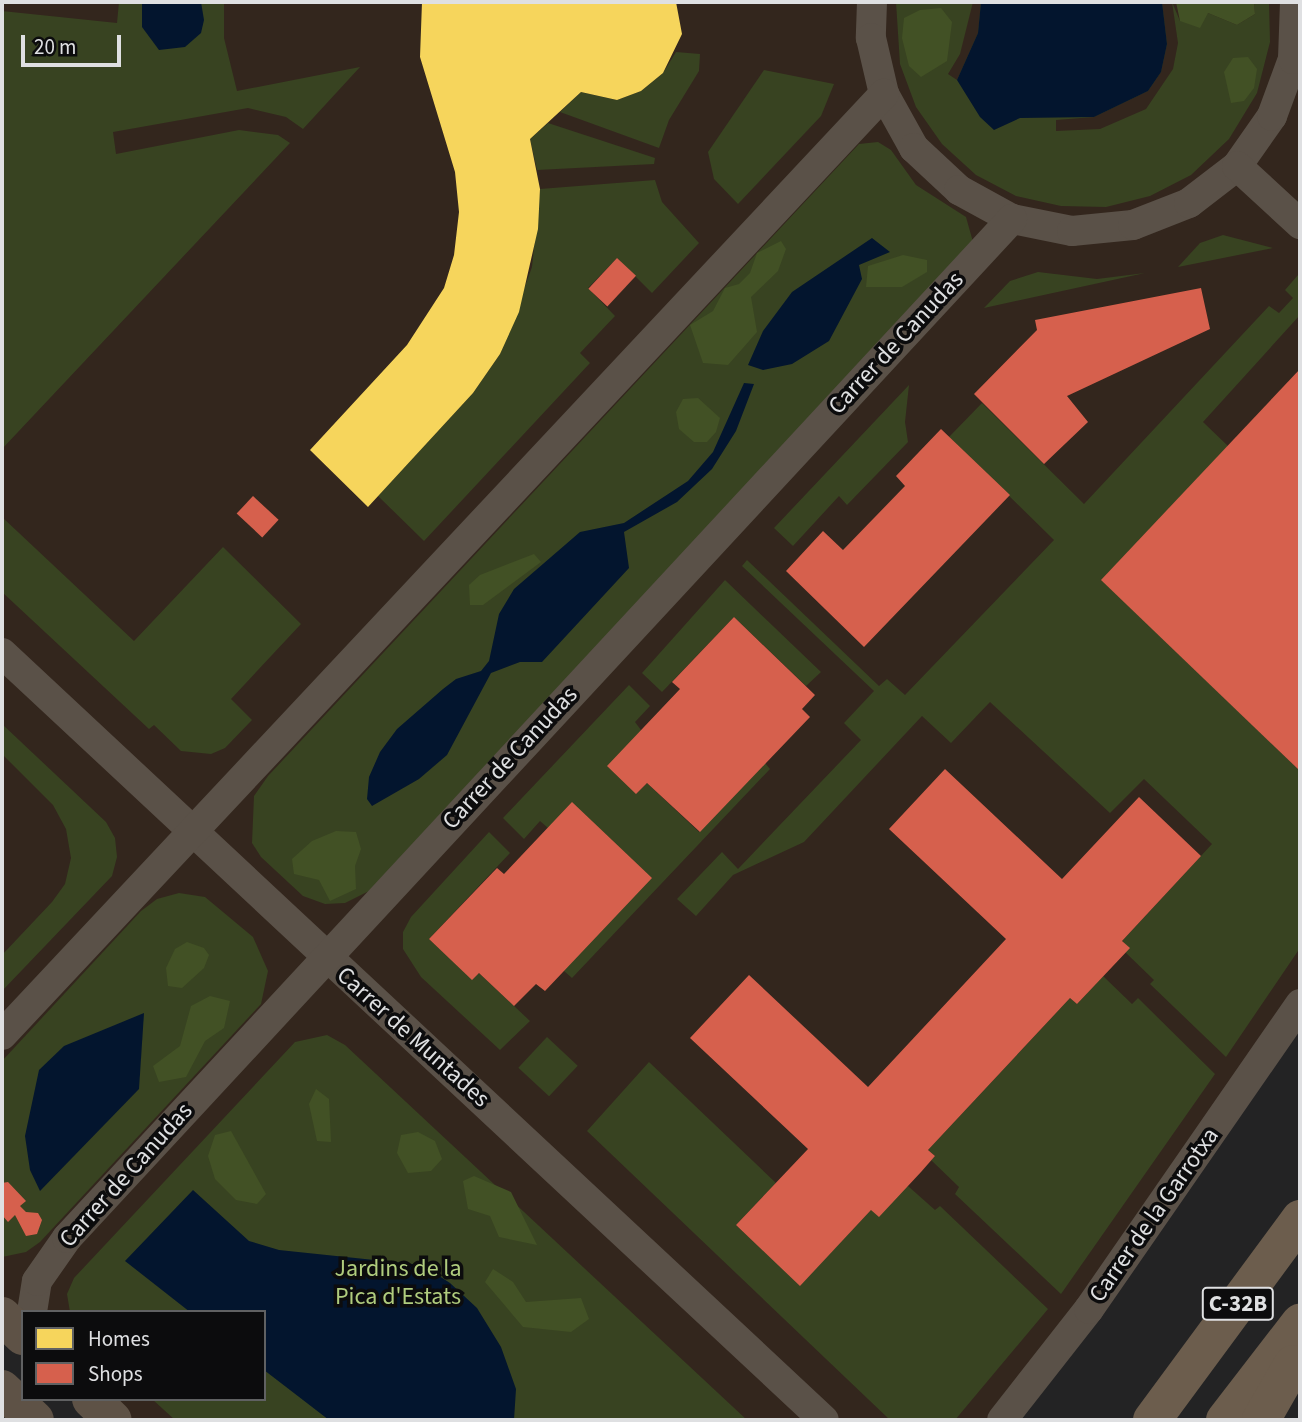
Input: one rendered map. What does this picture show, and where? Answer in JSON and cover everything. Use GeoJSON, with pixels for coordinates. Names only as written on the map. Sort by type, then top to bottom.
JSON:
{"type":"FeatureCollection","features":[{"type":"Feature","properties":{"kind":"highway","name":"C-32B"},"geometry":{"type":"LineString","coordinates":[[1152,1420],[1300,1219]]}},
{"type":"Feature","properties":{"kind":"highway","name":"C-32B"},"geometry":{"type":"LineString","coordinates":[[1226,1420],[1300,1323]]}},
{"type":"Feature","properties":{"kind":"highway"},"geometry":{"type":"LineString","coordinates":[[1261,1420],[1300,1350]]}},
{"type":"Feature","properties":{"kind":"highway"},"geometry":{"type":"LineString","coordinates":[[1144,1420],[1176,1388]]}},
{"type":"Feature","properties":{"kind":"main road"},"geometry":{"type":"LineString","coordinates":[[2,1316],[21,1334]]}},
{"type":"Feature","properties":{"kind":"main road"},"geometry":{"type":"LineString","coordinates":[[2,1389],[36,1420]]}},
{"type":"Feature","properties":{"kind":"main road"},"geometry":{"type":"LineString","coordinates":[[93,1401],[113,1420]]}},
{"type":"Feature","properties":{"kind":"street"},"geometry":{"type":"LineString","coordinates":[[872,2],[871,38],[884,94],[914,148],[958,190],[1012,219],[1072,231],[1133,225],[1189,203],[1237,166],[1272,116],[1293,59],[1295,2]]}},
{"type":"Feature","properties":{"kind":"street"},"geometry":{"type":"LineString","coordinates":[[2,1035],[884,94]]}},
{"type":"Feature","properties":{"kind":"street"},"geometry":{"type":"LineString","coordinates":[[1237,166],[1300,224]]}},
{"type":"Feature","properties":{"kind":"street","name":"Carrer de Canudas"},"geometry":{"type":"LineString","coordinates":[[32,1310],[37,1281],[67,1238],[1012,219]]}},
{"type":"Feature","properties":{"kind":"street","name":"Carrer de Muntades"},"geometry":{"type":"LineString","coordinates":[[2,653],[824,1420]]}},
{"type":"Feature","properties":{"kind":"street","name":"Carrer de la Garrotxa"},"geometry":{"type":"LineString","coordinates":[[1002,1420],[1089,1309],[1300,1004]]}},
{"type":"Feature","properties":{"kind":"shaded area"},"geometry":{"type":"Polygon","coordinates":[[[2,2],[1300,2],[1300,1006],[1002,1420],[131,1420],[111,1401],[266,1401],[266,1310],[21,1311],[2,1299],[2,2]]]}},
{"type":"Feature","properties":{"kind":"green space"},"geometry":{"type":"Polygon","coordinates":[[[119,2],[224,2],[224,38],[237,91],[360,67],[303,129],[286,117],[248,108],[113,132],[116,154],[239,130],[278,135],[290,143],[2,449],[2,11],[117,23],[119,2]]]}},
{"type":"Feature","properties":{"kind":"green space"},"geometry":{"type":"Polygon","coordinates":[[[896,2],[973,2],[960,54],[948,74],[957,80],[978,33],[981,2],[1162,2],[1167,44],[1161,72],[1148,91],[1094,117],[1056,120],[1056,131],[1100,129],[1146,109],[1173,69],[1178,43],[1172,2],[1180,21],[1208,13],[1237,25],[1255,14],[1254,2],[1269,2],[1270,42],[1257,93],[1229,139],[1191,175],[1150,196],[1106,207],[1061,206],[1016,196],[976,175],[942,144],[916,107],[900,64],[896,2]]]}},
{"type":"Feature","properties":{"kind":"green space"},"geometry":{"type":"Polygon","coordinates":[[[1176,2],[1254,2],[1255,14],[1237,25],[1208,13],[1200,28],[1180,21],[1176,2]]]}},
{"type":"Feature","properties":{"kind":"green space"},"geometry":{"type":"Polygon","coordinates":[[[941,8],[952,22],[947,61],[921,77],[909,66],[902,38],[904,18],[920,10],[941,8]]]}},
{"type":"Feature","properties":{"kind":"green space"},"geometry":{"type":"Polygon","coordinates":[[[676,52],[700,54],[699,71],[669,120],[659,148],[560,112],[581,92],[617,100],[641,91],[663,73],[676,52]]]}},
{"type":"Feature","properties":{"kind":"green space"},"geometry":{"type":"Polygon","coordinates":[[[1248,57],[1257,69],[1254,88],[1244,101],[1231,103],[1224,72],[1233,58],[1248,57]]]}},
{"type":"Feature","properties":{"kind":"green space"},"geometry":{"type":"Polygon","coordinates":[[[764,70],[834,84],[821,116],[738,204],[714,179],[708,152],[764,70]]]}},
{"type":"Feature","properties":{"kind":"green space"},"geometry":{"type":"Polygon","coordinates":[[[548,123],[655,158],[654,164],[537,170],[530,139],[548,123]]]}},
{"type":"Feature","properties":{"kind":"green space"},"geometry":{"type":"Polygon","coordinates":[[[878,142],[891,150],[916,185],[966,217],[973,242],[369,891],[345,903],[325,904],[303,896],[261,857],[252,843],[254,796],[268,776],[859,144],[878,142]]]}},
{"type":"Feature","properties":{"kind":"green space"},"geometry":{"type":"Polygon","coordinates":[[[655,180],[662,202],[699,243],[652,293],[617,258],[588,288],[615,316],[580,353],[590,363],[424,541],[378,496],[473,393],[500,354],[532,267],[540,189],[655,180]]]}},
{"type":"Feature","properties":{"kind":"green space"},"geometry":{"type":"Polygon","coordinates":[[[1223,235],[1273,248],[1178,267],[1200,243],[1223,235]]]}},
{"type":"Feature","properties":{"kind":"green space"},"geometry":{"type":"Polygon","coordinates":[[[781,241],[786,249],[778,271],[751,297],[757,332],[728,365],[703,363],[690,325],[713,311],[725,288],[739,284],[750,273],[757,253],[781,241]]]}},
{"type":"Feature","properties":{"kind":"green space"},"geometry":{"type":"Polygon","coordinates":[[[903,255],[927,260],[927,272],[902,287],[866,287],[868,266],[903,255]]]}},
{"type":"Feature","properties":{"kind":"green space"},"geometry":{"type":"Polygon","coordinates":[[[1038,272],[1097,279],[1145,273],[984,308],[1010,281],[1038,272]]]}},
{"type":"Feature","properties":{"kind":"green space"},"geometry":{"type":"Polygon","coordinates":[[[1298,275],[1300,315],[1203,422],[1228,446],[1102,580],[1300,771],[1300,948],[1226,1057],[1150,984],[1154,980],[1125,952],[1129,948],[1122,941],[1212,844],[1144,779],[1110,813],[990,702],[951,743],[922,716],[804,842],[733,875],[696,916],[677,899],[722,852],[738,869],[861,740],[844,723],[874,691],[742,566],[747,560],[879,686],[887,679],[905,695],[1054,540],[949,437],[982,403],[1084,504],[1269,306],[1279,313],[1293,298],[1285,290],[1298,275]]]}},
{"type":"Feature","properties":{"kind":"green space"},"geometry":{"type":"Polygon","coordinates":[[[909,385],[905,422],[908,442],[847,505],[839,496],[793,546],[774,528],[909,385]]]}},
{"type":"Feature","properties":{"kind":"green space"},"geometry":{"type":"Polygon","coordinates":[[[698,398],[720,418],[716,432],[707,442],[694,442],[679,429],[676,412],[683,399],[698,398]]]}},
{"type":"Feature","properties":{"kind":"green space"},"geometry":{"type":"Polygon","coordinates":[[[2,517],[134,641],[223,547],[301,624],[231,699],[252,720],[225,748],[211,754],[181,751],[154,725],[149,729],[2,592],[2,517]]]}},
{"type":"Feature","properties":{"kind":"green space"},"geometry":{"type":"Polygon","coordinates":[[[534,554],[541,562],[483,605],[470,605],[469,585],[480,575],[534,554]]]}},
{"type":"Feature","properties":{"kind":"green space"},"geometry":{"type":"Polygon","coordinates":[[[725,580],[821,672],[806,686],[734,617],[662,692],[642,673],[725,580]]]}},
{"type":"Feature","properties":{"kind":"green space"},"geometry":{"type":"Polygon","coordinates":[[[629,685],[650,706],[635,722],[641,730],[636,794],[647,783],[699,832],[765,763],[770,769],[572,978],[564,971],[548,828],[540,821],[524,839],[503,818],[629,685]]]}},
{"type":"Feature","properties":{"kind":"green space"},"geometry":{"type":"Polygon","coordinates":[[[2,724],[106,822],[115,838],[117,857],[112,876],[2,991],[2,955],[52,902],[65,884],[71,858],[66,829],[53,805],[2,754],[2,724]]]}},
{"type":"Feature","properties":{"kind":"green space"},"geometry":{"type":"Polygon","coordinates":[[[336,831],[356,832],[361,849],[355,866],[356,889],[330,901],[319,880],[294,874],[292,859],[312,841],[336,831]]]}},
{"type":"Feature","properties":{"kind":"green space"},"geometry":{"type":"Polygon","coordinates":[[[489,832],[510,853],[429,939],[472,979],[479,973],[530,1021],[500,1050],[421,977],[403,949],[403,932],[411,917],[489,832]]]}},
{"type":"Feature","properties":{"kind":"green space"},"geometry":{"type":"Polygon","coordinates":[[[179,893],[205,897],[253,937],[268,971],[261,1004],[40,1242],[26,1252],[2,1257],[2,1061],[141,911],[157,899],[179,893]]]}},
{"type":"Feature","properties":{"kind":"green space"},"geometry":{"type":"Polygon","coordinates":[[[187,942],[204,948],[209,955],[204,968],[182,988],[168,986],[166,968],[175,949],[187,942]]]}},
{"type":"Feature","properties":{"kind":"green space"},"geometry":{"type":"Polygon","coordinates":[[[1103,976],[1132,1004],[1138,998],[1215,1074],[1061,1294],[955,1194],[959,1187],[931,1160],[935,1156],[928,1150],[1070,998],[1077,1004],[1103,976]]]}},
{"type":"Feature","properties":{"kind":"green space"},"geometry":{"type":"Polygon","coordinates":[[[210,996],[230,1001],[224,1028],[205,1041],[186,1077],[159,1082],[153,1066],[180,1046],[191,1006],[210,996]]]}},
{"type":"Feature","properties":{"kind":"green space","name":"Jardins de la Pica d'Estats"},"geometry":{"type":"Polygon","coordinates":[[[327,1035],[345,1045],[747,1420],[175,1420],[154,1401],[266,1401],[266,1310],[70,1310],[67,1294],[74,1278],[295,1042],[327,1035]]]}},
{"type":"Feature","properties":{"kind":"green space"},"geometry":{"type":"Polygon","coordinates":[[[547,1037],[578,1066],[549,1096],[518,1068],[547,1037]]]}},
{"type":"Feature","properties":{"kind":"green space"},"geometry":{"type":"Polygon","coordinates":[[[649,1062],[776,1183],[736,1225],[800,1285],[871,1210],[908,1186],[935,1210],[940,1206],[1048,1309],[955,1420],[890,1420],[587,1131],[649,1062]]]}},
{"type":"Feature","properties":{"kind":"green space"},"geometry":{"type":"Polygon","coordinates":[[[316,1089],[329,1099],[331,1142],[317,1141],[309,1104],[316,1089]]]}},
{"type":"Feature","properties":{"kind":"green space"},"geometry":{"type":"Polygon","coordinates":[[[231,1131],[266,1194],[257,1204],[236,1200],[215,1179],[208,1156],[215,1135],[231,1131]]]}},
{"type":"Feature","properties":{"kind":"green space"},"geometry":{"type":"Polygon","coordinates":[[[418,1132],[435,1141],[442,1159],[431,1171],[408,1173],[397,1153],[401,1135],[418,1132]]]}},
{"type":"Feature","properties":{"kind":"green space"},"geometry":{"type":"Polygon","coordinates":[[[474,1176],[511,1192],[537,1245],[499,1237],[490,1216],[468,1209],[463,1181],[474,1176]]]}},
{"type":"Feature","properties":{"kind":"green space"},"geometry":{"type":"Polygon","coordinates":[[[493,1269],[513,1282],[526,1302],[581,1298],[589,1319],[571,1332],[523,1327],[485,1282],[493,1269]]]}},
{"type":"Feature","properties":{"kind":"water"},"geometry":{"type":"Polygon","coordinates":[[[142,2],[201,2],[204,20],[201,33],[185,47],[159,50],[142,27],[142,2]]]}},
{"type":"Feature","properties":{"kind":"water"},"geometry":{"type":"Polygon","coordinates":[[[981,2],[1162,2],[1167,44],[1161,72],[1148,91],[1094,117],[1020,118],[994,130],[980,117],[957,80],[978,33],[981,2]]]}},
{"type":"Feature","properties":{"kind":"water"},"geometry":{"type":"Polygon","coordinates":[[[872,238],[890,252],[859,265],[862,279],[829,341],[792,364],[763,370],[748,365],[763,331],[792,292],[872,238]]]}},
{"type":"Feature","properties":{"kind":"water"},"geometry":{"type":"Polygon","coordinates":[[[744,383],[754,384],[736,431],[712,469],[677,502],[624,532],[629,568],[542,662],[520,662],[491,673],[447,755],[419,779],[372,806],[367,799],[369,777],[380,752],[397,729],[443,689],[456,679],[481,671],[489,661],[499,614],[514,589],[580,532],[624,523],[688,481],[713,452],[744,383]]]}},
{"type":"Feature","properties":{"kind":"water"},"geometry":{"type":"Polygon","coordinates":[[[144,1013],[139,1089],[40,1191],[30,1170],[25,1136],[39,1070],[64,1046],[144,1013]]]}},
{"type":"Feature","properties":{"kind":"water"},"geometry":{"type":"Polygon","coordinates":[[[193,1190],[249,1241],[279,1250],[422,1265],[450,1283],[477,1308],[501,1347],[516,1389],[514,1420],[329,1420],[266,1372],[266,1310],[187,1310],[125,1261],[193,1190]]]}},
{"type":"Feature","properties":{"kind":"building: Homes"},"geometry":{"type":"Polygon","coordinates":[[[422,2],[676,2],[682,34],[663,73],[641,91],[617,100],[581,92],[530,139],[540,189],[538,229],[519,312],[500,354],[473,393],[368,507],[310,450],[407,345],[444,288],[454,255],[459,212],[455,172],[420,57],[422,2]]]}},
{"type":"Feature","properties":{"kind":"building: Shops"},"geometry":{"type":"Polygon","coordinates":[[[617,258],[636,276],[607,306],[588,289],[617,258]]]}},
{"type":"Feature","properties":{"kind":"building: Shops"},"geometry":{"type":"Polygon","coordinates":[[[1201,288],[1210,329],[1067,396],[1088,422],[1044,464],[974,394],[1037,330],[1035,320],[1201,288]]]}},
{"type":"Feature","properties":{"kind":"building: Shops"},"geometry":{"type":"Polygon","coordinates":[[[1300,369],[1300,771],[1101,580],[1300,369]]]}},
{"type":"Feature","properties":{"kind":"building: Shops"},"geometry":{"type":"Polygon","coordinates":[[[941,429],[1010,495],[864,647],[786,571],[823,531],[843,550],[905,486],[896,476],[941,429]]]}},
{"type":"Feature","properties":{"kind":"building: Shops"},"geometry":{"type":"Polygon","coordinates":[[[253,496],[279,520],[262,537],[237,514],[253,496]]]}},
{"type":"Feature","properties":{"kind":"building: Shops"},"geometry":{"type":"Polygon","coordinates":[[[734,617],[815,695],[802,709],[810,717],[700,832],[647,783],[636,794],[607,766],[680,689],[672,682],[734,617]]]}},
{"type":"Feature","properties":{"kind":"building: Shops"},"geometry":{"type":"Polygon","coordinates":[[[945,769],[1062,879],[1139,797],[1201,856],[1122,941],[1130,948],[1077,1004],[1070,998],[928,1150],[935,1156],[879,1217],[871,1210],[800,1286],[736,1225],[808,1149],[690,1038],[749,975],[868,1087],[1006,939],[889,829],[945,769]]]}},
{"type":"Feature","properties":{"kind":"building: Shops"},"geometry":{"type":"Polygon","coordinates":[[[572,802],[652,878],[545,991],[536,984],[514,1006],[479,973],[472,980],[429,939],[497,868],[504,874],[572,802]]]}},
{"type":"Feature","properties":{"kind":"building: Shops"},"geometry":{"type":"Polygon","coordinates":[[[8,1182],[26,1201],[20,1206],[26,1212],[38,1213],[42,1220],[37,1234],[26,1236],[15,1215],[8,1222],[2,1215],[2,1183],[8,1182]]]}}]}
